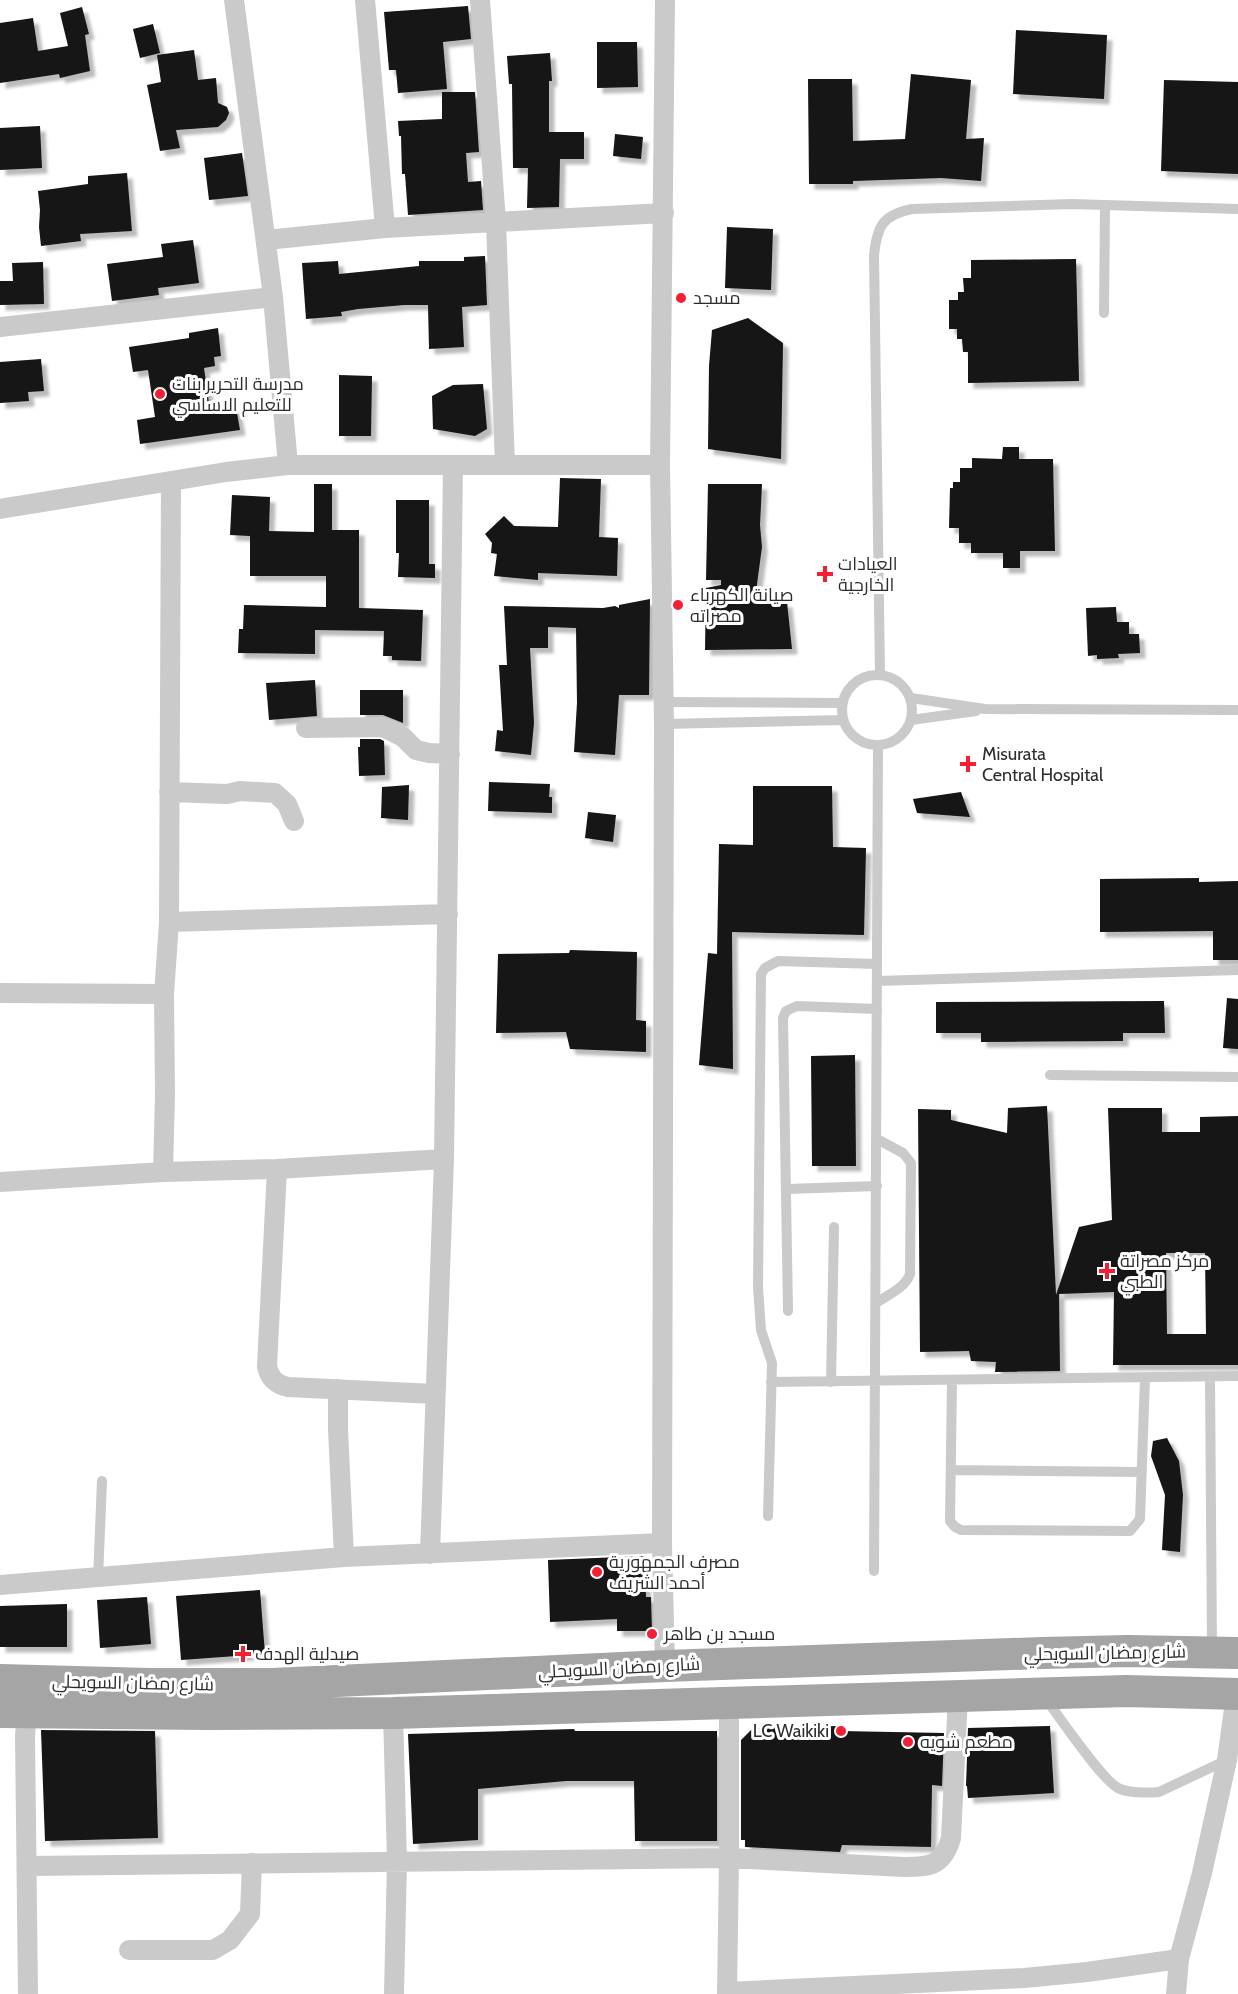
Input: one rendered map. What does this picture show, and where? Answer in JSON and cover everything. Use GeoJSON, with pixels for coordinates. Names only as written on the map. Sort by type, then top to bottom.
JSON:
{"type":"FeatureCollection","features":[{"type":"Feature","properties":{"kind":"main road","name":"شارع رمضان السويحلي"},"geometry":{"type":"LineString","coordinates":[[0,1680],[272,1684],[665,1666],[1128,1651],[1225,1653]]}},
{"type":"Feature","properties":{"kind":"main road","name":"شارع رمضان السويحلي"},"geometry":{"type":"LineString","coordinates":[[13,1712],[393,1713],[1127,1691],[1237,1694]]}},
{"type":"Feature","properties":{"kind":"street"},"geometry":{"type":"LineString","coordinates":[[234,0],[273,297],[288,465]]}},
{"type":"Feature","properties":{"kind":"street"},"geometry":{"type":"LineString","coordinates":[[365,0],[385,228]]}},
{"type":"Feature","properties":{"kind":"street"},"geometry":{"type":"LineString","coordinates":[[480,0],[496,222],[505,465]]}},
{"type":"Feature","properties":{"kind":"street"},"geometry":{"type":"LineString","coordinates":[[665,1666],[666,1628],[662,1543],[664,724],[660,465],[666,0]]}},
{"type":"Feature","properties":{"kind":"street"},"geometry":{"type":"LineString","coordinates":[[266,240],[385,228],[664,213]]}},
{"type":"Feature","properties":{"kind":"street"},"geometry":{"type":"LineString","coordinates":[[0,327],[273,297]]}},
{"type":"Feature","properties":{"kind":"street"},"geometry":{"type":"LineString","coordinates":[[0,509],[226,472],[288,465],[660,465]]}},
{"type":"Feature","properties":{"kind":"street"},"geometry":{"type":"LineString","coordinates":[[430,1554],[444,1159],[453,465]]}},
{"type":"Feature","properties":{"kind":"street"},"geometry":{"type":"LineString","coordinates":[[163,1172],[164,994],[169,922],[171,482]]}},
{"type":"Feature","properties":{"kind":"street"},"geometry":{"type":"LineString","coordinates":[[306,728],[383,726],[403,737],[416,750],[450,754]]}},
{"type":"Feature","properties":{"kind":"street"},"geometry":{"type":"LineString","coordinates":[[169,792],[275,793],[287,804],[294,821]]}},
{"type":"Feature","properties":{"kind":"street"},"geometry":{"type":"LineString","coordinates":[[169,922],[448,914]]}},
{"type":"Feature","properties":{"kind":"street"},"geometry":{"type":"LineString","coordinates":[[0,993],[164,994]]}},
{"type":"Feature","properties":{"kind":"street"},"geometry":{"type":"LineString","coordinates":[[0,1182],[444,1159]]}},
{"type":"Feature","properties":{"kind":"street"},"geometry":{"type":"LineString","coordinates":[[277,1168],[268,1374],[281,1386],[435,1394]]}},
{"type":"Feature","properties":{"kind":"street"},"geometry":{"type":"LineString","coordinates":[[338,1389],[344,1557]]}},
{"type":"Feature","properties":{"kind":"street"},"geometry":{"type":"LineString","coordinates":[[0,1585],[344,1557],[662,1543]]}},
{"type":"Feature","properties":{"kind":"street"},"geometry":{"type":"LineString","coordinates":[[1176,1994],[1179,1959],[1202,1873],[1227,1760],[1237,1694]]}},
{"type":"Feature","properties":{"kind":"street"},"geometry":{"type":"LineString","coordinates":[[28,1866],[729,1858],[904,1867],[929,1866],[938,1861],[948,1848],[951,1838],[958,1696]]}},
{"type":"Feature","properties":{"kind":"street"},"geometry":{"type":"LineString","coordinates":[[729,1702],[727,1993],[943,1989],[1179,1959]]}},
{"type":"Feature","properties":{"kind":"street"},"geometry":{"type":"LineString","coordinates":[[13,1712],[25,1736],[28,1994]]}},
{"type":"Feature","properties":{"kind":"street"},"geometry":{"type":"LineString","coordinates":[[393,1713],[397,1861],[393,1994]]}},
{"type":"Feature","properties":{"kind":"street"},"geometry":{"type":"LineString","coordinates":[[129,1950],[213,1950],[230,1940],[250,1914],[252,1863]]}},
{"type":"Feature","properties":{"kind":"lane"},"geometry":{"type":"LineString","coordinates":[[880,675],[874,255],[880,226],[888,217],[899,211],[912,209],[1105,205],[1238,209]]}},
{"type":"Feature","properties":{"kind":"lane"},"geometry":{"type":"LineString","coordinates":[[1104,313],[1105,205]]}},
{"type":"Feature","properties":{"kind":"lane"},"geometry":{"type":"LineString","coordinates":[[870,675],[890,677],[899,682],[911,698],[912,720],[907,730],[889,744],[878,746],[856,739],[843,720],[842,703],[852,685],[870,675]]}},
{"type":"Feature","properties":{"kind":"lane"},"geometry":{"type":"LineString","coordinates":[[911,698],[985,709],[1238,710]]}},
{"type":"Feature","properties":{"kind":"lane"},"geometry":{"type":"LineString","coordinates":[[663,702],[842,703]]}},
{"type":"Feature","properties":{"kind":"lane"},"geometry":{"type":"LineString","coordinates":[[912,720],[985,709]]}},
{"type":"Feature","properties":{"kind":"lane"},"geometry":{"type":"LineString","coordinates":[[664,724],[843,720]]}},
{"type":"Feature","properties":{"kind":"lane"},"geometry":{"type":"LineString","coordinates":[[874,1571],[878,746]]}},
{"type":"Feature","properties":{"kind":"lane"},"geometry":{"type":"LineString","coordinates":[[768,1516],[772,1363],[761,1330],[758,1287],[761,974],[765,968],[778,961],[877,964]]}},
{"type":"Feature","properties":{"kind":"lane"},"geometry":{"type":"LineString","coordinates":[[877,981],[1238,970]]}},
{"type":"Feature","properties":{"kind":"lane"},"geometry":{"type":"LineString","coordinates":[[788,1311],[783,1018],[786,1011],[797,1006],[877,1009]]}},
{"type":"Feature","properties":{"kind":"lane"},"geometry":{"type":"LineString","coordinates":[[1050,1075],[1238,1077]]}},
{"type":"Feature","properties":{"kind":"lane"},"geometry":{"type":"LineString","coordinates":[[876,1303],[903,1286],[910,1274],[911,1163],[903,1153],[877,1139]]}},
{"type":"Feature","properties":{"kind":"lane"},"geometry":{"type":"LineString","coordinates":[[787,1189],[877,1186]]}},
{"type":"Feature","properties":{"kind":"lane"},"geometry":{"type":"LineString","coordinates":[[831,1382],[834,1227]]}},
{"type":"Feature","properties":{"kind":"lane"},"geometry":{"type":"LineString","coordinates":[[771,1382],[1238,1376]]}},
{"type":"Feature","properties":{"kind":"lane"},"geometry":{"type":"LineString","coordinates":[[1210,1377],[1225,1653]]}},
{"type":"Feature","properties":{"kind":"lane"},"geometry":{"type":"LineString","coordinates":[[952,1380],[950,1521],[955,1527],[961,1530],[1130,1531],[1140,1519],[1145,1378]]}},
{"type":"Feature","properties":{"kind":"lane"},"geometry":{"type":"LineString","coordinates":[[951,1470],[1142,1472]]}},
{"type":"Feature","properties":{"kind":"lane"},"geometry":{"type":"LineString","coordinates":[[98,1578],[102,1481]]}},
{"type":"Feature","properties":{"kind":"lane"},"geometry":{"type":"LineString","coordinates":[[1041,1693],[1102,1773],[1118,1788],[1147,1793],[1159,1792],[1227,1760]]}},
{"type":"Feature","properties":{"kind":"building"},"geometry":{"type":"Polygon","coordinates":[[[468,6],[471,39],[443,42],[447,89],[398,93],[396,70],[389,70],[384,12],[468,6]]]}},
{"type":"Feature","properties":{"kind":"building"},"geometry":{"type":"Polygon","coordinates":[[[82,7],[89,34],[85,35],[90,71],[60,78],[59,74],[0,83],[0,23],[33,18],[38,51],[68,46],[60,13],[82,7]]]}},
{"type":"Feature","properties":{"kind":"building"},"geometry":{"type":"Polygon","coordinates":[[[153,24],[160,53],[140,58],[133,29],[153,24]]]}},
{"type":"Feature","properties":{"kind":"building"},"geometry":{"type":"Polygon","coordinates":[[[1016,30],[1107,35],[1104,99],[1013,94],[1016,30]]]}},
{"type":"Feature","properties":{"kind":"building"},"geometry":{"type":"Polygon","coordinates":[[[597,42],[637,42],[638,87],[597,88],[597,42]]]}},
{"type":"Feature","properties":{"kind":"building"},"geometry":{"type":"Polygon","coordinates":[[[194,50],[198,80],[216,78],[218,103],[227,107],[229,113],[226,120],[218,127],[176,130],[180,148],[160,151],[147,85],[161,82],[157,55],[194,50]]]}},
{"type":"Feature","properties":{"kind":"building"},"geometry":{"type":"Polygon","coordinates":[[[550,53],[552,81],[549,81],[549,132],[584,132],[584,159],[560,159],[559,207],[527,208],[528,168],[513,168],[512,84],[509,84],[507,56],[550,53]]]}},
{"type":"Feature","properties":{"kind":"building"},"geometry":{"type":"Polygon","coordinates":[[[911,74],[971,80],[966,139],[984,138],[981,181],[941,178],[853,181],[853,184],[809,184],[808,79],[852,79],[853,141],[905,139],[911,74]]]}},
{"type":"Feature","properties":{"kind":"building"},"geometry":{"type":"Polygon","coordinates":[[[1164,80],[1238,82],[1238,174],[1161,171],[1164,80]]]}},
{"type":"Feature","properties":{"kind":"building"},"geometry":{"type":"Polygon","coordinates":[[[442,92],[475,92],[479,152],[466,153],[468,182],[481,181],[483,210],[408,215],[398,121],[442,119],[442,92]]]}},
{"type":"Feature","properties":{"kind":"building"},"geometry":{"type":"Polygon","coordinates":[[[40,126],[42,168],[0,170],[0,128],[40,126]]]}},
{"type":"Feature","properties":{"kind":"building"},"geometry":{"type":"Polygon","coordinates":[[[615,134],[643,137],[641,159],[613,156],[615,134]]]}},
{"type":"Feature","properties":{"kind":"building"},"geometry":{"type":"Polygon","coordinates":[[[242,153],[248,196],[209,200],[204,158],[242,153]]]}},
{"type":"Feature","properties":{"kind":"building"},"geometry":{"type":"Polygon","coordinates":[[[127,173],[132,231],[80,234],[81,241],[41,246],[38,191],[88,184],[88,176],[127,173]]]}},
{"type":"Feature","properties":{"kind":"building"},"geometry":{"type":"Polygon","coordinates":[[[727,227],[773,229],[771,290],[725,288],[727,227]]]}},
{"type":"Feature","properties":{"kind":"building"},"geometry":{"type":"Polygon","coordinates":[[[193,240],[199,283],[158,288],[159,295],[112,301],[107,264],[163,257],[161,244],[193,240]]]}},
{"type":"Feature","properties":{"kind":"building"},"geometry":{"type":"Polygon","coordinates":[[[485,256],[487,305],[462,307],[464,347],[429,349],[428,305],[358,309],[341,312],[342,316],[306,319],[302,263],[338,261],[339,274],[419,266],[419,261],[464,261],[464,257],[485,256]]]}},
{"type":"Feature","properties":{"kind":"building"},"geometry":{"type":"Polygon","coordinates":[[[1076,259],[1079,381],[968,383],[968,352],[963,352],[962,339],[957,339],[957,329],[949,329],[949,300],[958,300],[958,292],[964,292],[963,278],[971,278],[971,260],[1076,259]]]}},
{"type":"Feature","properties":{"kind":"building"},"geometry":{"type":"Polygon","coordinates":[[[43,262],[44,304],[0,305],[0,281],[13,281],[12,263],[43,262]]]}},
{"type":"Feature","properties":{"kind":"building"},"geometry":{"type":"Polygon","coordinates":[[[748,318],[783,343],[781,459],[708,449],[712,330],[748,318]]]}},
{"type":"Feature","properties":{"kind":"building"},"geometry":{"type":"Polygon","coordinates":[[[218,328],[221,356],[214,357],[215,366],[204,368],[210,410],[236,407],[240,430],[140,444],[137,420],[155,417],[148,370],[133,372],[129,347],[189,338],[189,333],[218,328]]]}},
{"type":"Feature","properties":{"kind":"building"},"geometry":{"type":"Polygon","coordinates":[[[41,359],[44,391],[28,392],[29,401],[0,403],[0,362],[41,359]]]}},
{"type":"Feature","properties":{"kind":"building"},"geometry":{"type":"Polygon","coordinates":[[[339,375],[372,376],[371,436],[339,436],[339,375]]]}},
{"type":"Feature","properties":{"kind":"building"},"geometry":{"type":"Polygon","coordinates":[[[483,384],[487,429],[475,436],[433,429],[432,396],[453,385],[483,384]]]}},
{"type":"Feature","properties":{"kind":"building"},"geometry":{"type":"Polygon","coordinates":[[[1003,447],[1019,447],[1019,459],[1053,459],[1055,551],[1020,551],[1020,568],[1003,568],[1003,553],[971,553],[971,543],[959,543],[959,528],[949,528],[950,488],[953,488],[953,482],[960,482],[960,468],[972,468],[972,458],[1002,459],[1003,447]]]}},
{"type":"Feature","properties":{"kind":"building"},"geometry":{"type":"Polygon","coordinates":[[[560,478],[601,479],[599,537],[618,538],[617,576],[538,573],[538,580],[494,576],[497,554],[491,553],[492,543],[485,534],[504,516],[514,526],[558,527],[560,478]]]}},
{"type":"Feature","properties":{"kind":"building"},"geometry":{"type":"Polygon","coordinates":[[[314,484],[332,484],[332,530],[359,530],[359,608],[423,610],[421,661],[392,660],[392,656],[383,656],[384,631],[315,630],[315,654],[238,653],[239,629],[243,629],[244,605],[326,607],[326,576],[250,576],[250,536],[230,535],[232,495],[270,497],[269,531],[314,532],[314,484]]]}},
{"type":"Feature","properties":{"kind":"building"},"geometry":{"type":"Polygon","coordinates":[[[708,484],[762,484],[760,525],[762,547],[755,599],[787,602],[792,649],[705,650],[706,588],[721,585],[721,580],[706,580],[708,484]]]}},
{"type":"Feature","properties":{"kind":"building"},"geometry":{"type":"Polygon","coordinates":[[[396,500],[429,500],[429,564],[435,564],[435,578],[398,577],[396,500]]]}},
{"type":"Feature","properties":{"kind":"building"},"geometry":{"type":"Polygon","coordinates":[[[650,599],[649,695],[619,695],[615,755],[574,752],[577,703],[576,628],[548,627],[548,648],[530,648],[534,723],[531,755],[495,751],[497,730],[503,731],[499,665],[507,665],[504,606],[603,608],[615,606],[619,608],[619,605],[650,599]]]}},
{"type":"Feature","properties":{"kind":"building"},"geometry":{"type":"Polygon","coordinates":[[[1116,607],[1117,622],[1129,622],[1129,634],[1139,634],[1140,653],[1118,654],[1119,658],[1097,659],[1097,655],[1088,656],[1086,608],[1116,607]]]}},
{"type":"Feature","properties":{"kind":"building"},"geometry":{"type":"Polygon","coordinates":[[[315,680],[317,716],[269,720],[266,683],[315,680]]]}},
{"type":"Feature","properties":{"kind":"building"},"geometry":{"type":"Polygon","coordinates":[[[360,690],[403,690],[403,723],[383,715],[360,715],[360,690]]]}},
{"type":"Feature","properties":{"kind":"building"},"geometry":{"type":"Polygon","coordinates":[[[360,739],[384,741],[385,775],[359,776],[360,739]]]}},
{"type":"Feature","properties":{"kind":"building"},"geometry":{"type":"Polygon","coordinates":[[[489,782],[550,784],[549,797],[552,797],[552,813],[488,811],[489,782]]]}},
{"type":"Feature","properties":{"kind":"building"},"geometry":{"type":"Polygon","coordinates":[[[409,785],[408,820],[381,818],[382,787],[409,785]]]}},
{"type":"Feature","properties":{"kind":"building"},"geometry":{"type":"Polygon","coordinates":[[[753,786],[832,786],[833,847],[866,848],[864,935],[732,932],[733,1069],[699,1065],[708,953],[717,954],[719,844],[753,845],[753,786]]]}},
{"type":"Feature","properties":{"kind":"building"},"geometry":{"type":"Polygon","coordinates":[[[961,792],[970,817],[917,813],[913,799],[961,792]]]}},
{"type":"Feature","properties":{"kind":"building"},"geometry":{"type":"Polygon","coordinates":[[[588,812],[616,815],[613,842],[585,838],[588,812]]]}},
{"type":"Feature","properties":{"kind":"building"},"geometry":{"type":"Polygon","coordinates":[[[1199,878],[1199,882],[1238,881],[1238,960],[1213,960],[1213,931],[1100,932],[1100,879],[1199,878]]]}},
{"type":"Feature","properties":{"kind":"building"},"geometry":{"type":"Polygon","coordinates":[[[570,950],[637,952],[636,1020],[646,1021],[646,1052],[570,1049],[566,1032],[496,1033],[498,954],[569,953],[570,950]]]}},
{"type":"Feature","properties":{"kind":"building"},"geometry":{"type":"Polygon","coordinates":[[[1227,998],[1238,999],[1238,1049],[1223,1048],[1227,998]]]}},
{"type":"Feature","properties":{"kind":"building"},"geometry":{"type":"Polygon","coordinates":[[[1164,1001],[1165,1033],[1123,1033],[1123,1041],[981,1042],[981,1033],[936,1033],[936,1002],[1164,1001]]]}},
{"type":"Feature","properties":{"kind":"building"},"geometry":{"type":"Polygon","coordinates":[[[855,1055],[856,1166],[812,1166],[811,1056],[855,1055]]]}},
{"type":"Feature","properties":{"kind":"building"},"geometry":{"type":"Polygon","coordinates":[[[1047,1106],[1056,1295],[1079,1227],[1112,1220],[1108,1108],[1162,1108],[1162,1132],[1200,1132],[1200,1117],[1238,1116],[1238,1365],[1113,1365],[1114,1292],[1059,1294],[1060,1371],[995,1372],[996,1362],[971,1361],[969,1351],[920,1352],[918,1109],[951,1110],[951,1120],[1007,1133],[1008,1108],[1047,1106]],[[1166,1253],[1167,1334],[1206,1334],[1205,1253],[1166,1253]]]}},
{"type":"Feature","properties":{"kind":"building"},"geometry":{"type":"Polygon","coordinates":[[[1167,1438],[1179,1461],[1183,1495],[1180,1552],[1162,1550],[1165,1495],[1151,1456],[1153,1441],[1167,1438]]]}},
{"type":"Feature","properties":{"kind":"building","name":"مصرف الجمهورية أحمد الشريف"},"geometry":{"type":"Polygon","coordinates":[[[644,1556],[646,1597],[651,1597],[652,1631],[617,1631],[617,1619],[550,1622],[548,1560],[644,1556]]]}},
{"type":"Feature","properties":{"kind":"building"},"geometry":{"type":"Polygon","coordinates":[[[260,1590],[265,1654],[181,1660],[176,1596],[260,1590]]]}},
{"type":"Feature","properties":{"kind":"building"},"geometry":{"type":"Polygon","coordinates":[[[147,1597],[151,1644],[100,1648],[97,1600],[147,1597]]]}},
{"type":"Feature","properties":{"kind":"building"},"geometry":{"type":"Polygon","coordinates":[[[67,1604],[67,1647],[0,1647],[0,1606],[67,1604]]]}},
{"type":"Feature","properties":{"kind":"building"},"geometry":{"type":"Polygon","coordinates":[[[840,1726],[840,1731],[944,1733],[942,1786],[932,1785],[931,1847],[842,1845],[840,1852],[745,1847],[745,1840],[741,1840],[741,1740],[753,1728],[840,1726]]]}},
{"type":"Feature","properties":{"kind":"building"},"geometry":{"type":"Polygon","coordinates":[[[1050,1726],[1054,1793],[968,1798],[966,1786],[968,1728],[1050,1726]]]}},
{"type":"Feature","properties":{"kind":"building"},"geometry":{"type":"Polygon","coordinates":[[[574,1729],[575,1731],[717,1731],[717,1841],[635,1841],[634,1781],[566,1781],[478,1789],[478,1840],[413,1844],[408,1734],[574,1729]]]}},
{"type":"Feature","properties":{"kind":"building"},"geometry":{"type":"Polygon","coordinates":[[[41,1730],[155,1731],[158,1838],[45,1841],[41,1730]]]}},
{"type":"Feature","properties":{"kind":"place","name":"مسجد"},"geometry":{"type":"Point","coordinates":[681,298]}},
{"type":"Feature","properties":{"kind":"place","name":"مدرسة التحرير بنات للتعليم الاساسي"},"geometry":{"type":"Point","coordinates":[160,394]}},
{"type":"Feature","properties":{"kind":"place","name":"العيادات الخارجية"},"geometry":{"type":"Point","coordinates":[825,574]}},
{"type":"Feature","properties":{"kind":"place","name":"صيانة الكهرباء مصراته"},"geometry":{"type":"Point","coordinates":[678,605]}},
{"type":"Feature","properties":{"kind":"place","name":"Misurata Central Hospital"},"geometry":{"type":"Point","coordinates":[968,764]}},
{"type":"Feature","properties":{"kind":"place","name":"مركز مصراتة الطبي"},"geometry":{"type":"Point","coordinates":[1107,1271]}},
{"type":"Feature","properties":{"kind":"place","name":"مصرف الجمهورية أحمد الشريف"},"geometry":{"type":"Point","coordinates":[597,1572]}},
{"type":"Feature","properties":{"kind":"place","name":"مسجد بن طاهر"},"geometry":{"type":"Point","coordinates":[652,1634]}},
{"type":"Feature","properties":{"kind":"place","name":"صيدلية الهدف"},"geometry":{"type":"Point","coordinates":[243,1654]}},
{"type":"Feature","properties":{"kind":"place","name":"LC Waikiki"},"geometry":{"type":"Point","coordinates":[841,1731]}},
{"type":"Feature","properties":{"kind":"place","name":"مطعم شويه"},"geometry":{"type":"Point","coordinates":[908,1742]}}]}
